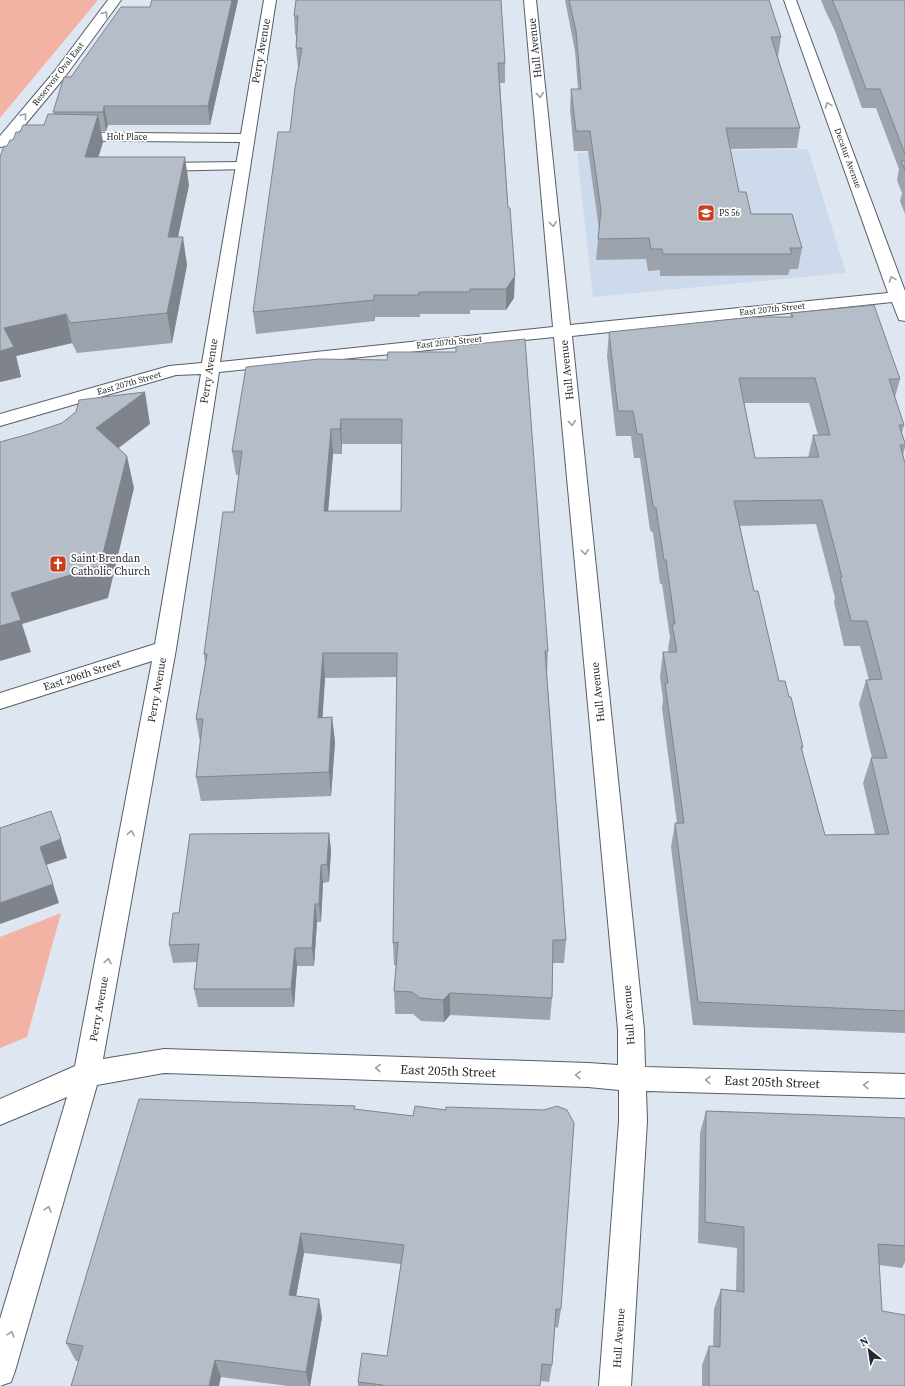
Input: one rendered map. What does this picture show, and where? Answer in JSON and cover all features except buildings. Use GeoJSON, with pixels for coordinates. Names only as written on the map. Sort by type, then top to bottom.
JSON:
{"type":"FeatureCollection","features":[{"type":"Feature","properties":{"kind":"street","name":"Reservoir Oval East"},"geometry":{"type":"LineString","coordinates":[[4,141],[59,74],[115,0]]}},
{"type":"Feature","properties":{"kind":"street","name":"Perry Avenue"},"geometry":{"type":"LineString","coordinates":[[0,1371],[87,1074],[165,649],[246,138],[270,0]]}},
{"type":"Feature","properties":{"kind":"street","name":"Hull Avenue"},"geometry":{"type":"LineString","coordinates":[[530,0],[631,1030],[633,1121],[616,1386]]}},
{"type":"Feature","properties":{"kind":"street","name":"Decatur Avenue"},"geometry":{"type":"LineString","coordinates":[[790,0],[901,296],[905,316]]}},
{"type":"Feature","properties":{"kind":"street","name":"Holt Place"},"geometry":{"type":"LineString","coordinates":[[4,141],[246,138]]}},
{"type":"Feature","properties":{"kind":"street","name":"East 207th Street"},"geometry":{"type":"LineString","coordinates":[[0,420],[175,370],[209,368],[901,296]]}},
{"type":"Feature","properties":{"kind":"street","name":"East 206th Street"},"geometry":{"type":"LineString","coordinates":[[0,701],[165,649]]}},
{"type":"Feature","properties":{"kind":"street","name":"East 205th Street"},"geometry":{"type":"LineString","coordinates":[[0,1112],[58,1088],[87,1074],[164,1061],[588,1075],[632,1079],[691,1079],[905,1086]]}},
{"type":"Feature","properties":{"kind":"lane"},"geometry":{"type":"LineString","coordinates":[[144,168],[242,166]]}},
{"type":"Feature","properties":{"kind":"shaded area"},"geometry":{"type":"Polygon","coordinates":[[[0,0],[98,0],[0,118],[0,0]]]}},
{"type":"Feature","properties":{"kind":"shaded area","name":"PS 56"},"geometry":{"type":"Polygon","coordinates":[[[808,149],[846,273],[593,297],[577,153],[808,149]]]}},
{"type":"Feature","properties":{"kind":"shaded area"},"geometry":{"type":"Polygon","coordinates":[[[61,913],[27,1037],[0,1048],[0,937],[61,913]]]}},
{"type":"Feature","properties":{"kind":"place","name":"PS 56"},"geometry":{"type":"Point","coordinates":[706,213]}},
{"type":"Feature","properties":{"kind":"place","name":"Saint Brendan Catholic Church"},"geometry":{"type":"Point","coordinates":[58,564]}}]}
